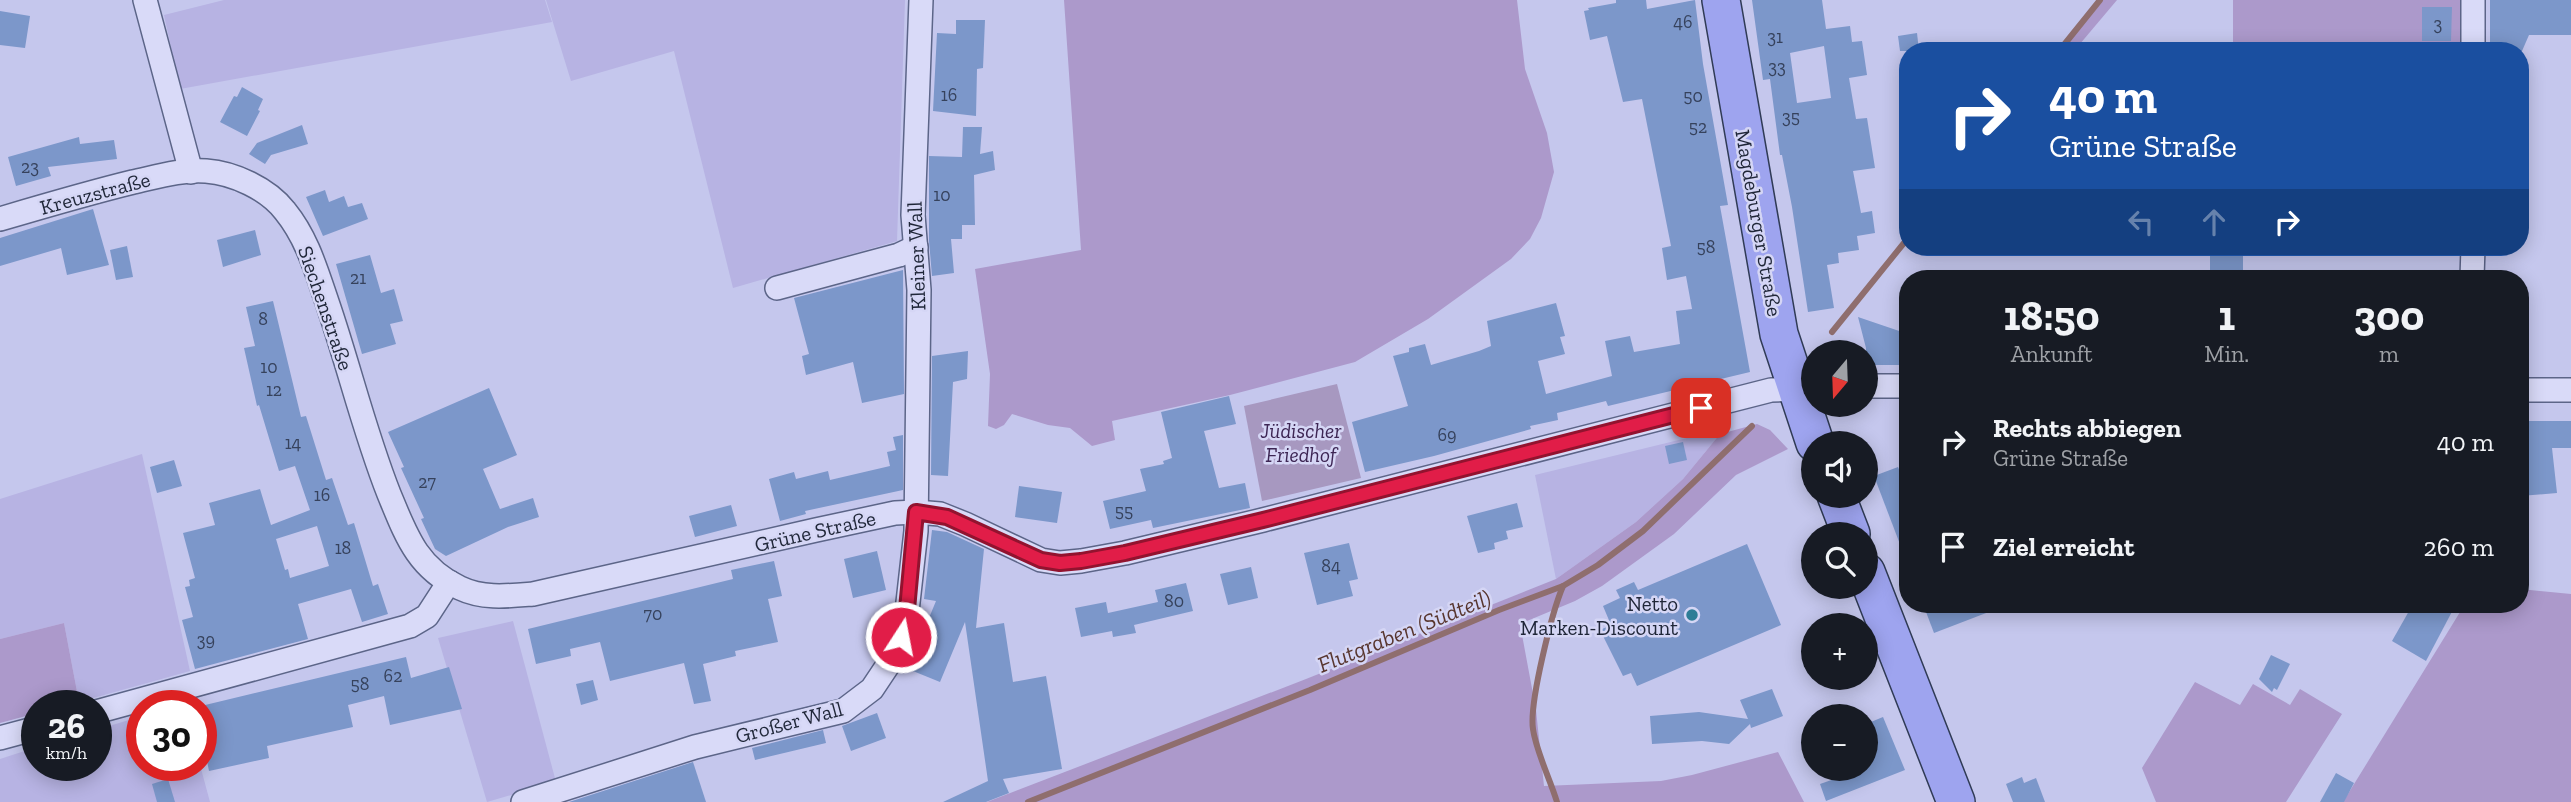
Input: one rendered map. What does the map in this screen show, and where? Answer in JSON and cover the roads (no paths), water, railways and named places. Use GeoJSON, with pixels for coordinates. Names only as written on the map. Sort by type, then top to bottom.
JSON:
{"type":"FeatureCollection","features":[{"type":"Feature","properties":{"kind":"main road","name":"Magdeburger Straße"},"geometry":{"type":"LineString","coordinates":[[1721,0],[1774,309],[1801,381]]}},
{"type":"Feature","properties":{"kind":"main road"},"geometry":{"type":"LineString","coordinates":[[1877,599],[1956,802]]}},
{"type":"Feature","properties":{"kind":"street"},"geometry":{"type":"LineString","coordinates":[[145,0],[191,172]]}},
{"type":"Feature","properties":{"kind":"street","name":"Kleiner Wall"},"geometry":{"type":"LineString","coordinates":[[916,512],[919,290],[913,215],[921,0]]}},
{"type":"Feature","properties":{"kind":"street"},"geometry":{"type":"LineString","coordinates":[[2473,0],[2473,42]]}},
{"type":"Feature","properties":{"kind":"street","name":"Siechenstraße"},"geometry":{"type":"LineString","coordinates":[[191,172],[206,171],[242,180],[283,208],[295,225],[314,263],[370,442],[405,533],[415,553],[428,567],[449,582]]}},
{"type":"Feature","properties":{"kind":"street","name":"Kreuzstraße"},"geometry":{"type":"LineString","coordinates":[[0,219],[99,191],[161,176],[191,172]]}},
{"type":"Feature","properties":{"kind":"street"},"geometry":{"type":"LineString","coordinates":[[777,288],[899,255],[916,247]]}},
{"type":"Feature","properties":{"kind":"street"},"geometry":{"type":"LineString","coordinates":[[1878,386],[1899,386]]}},
{"type":"Feature","properties":{"kind":"street","name":"Grüne Straße"},"geometry":{"type":"LineString","coordinates":[[449,582],[480,595],[505,597],[533,594],[895,513],[916,512],[947,517],[1041,560],[1060,563],[1081,561],[1251,523],[1771,390],[1801,389]]}},
{"type":"Feature","properties":{"kind":"street"},"geometry":{"type":"LineString","coordinates":[[2529,390],[2571,390]]}},
{"type":"Feature","properties":{"kind":"street","name":"Großer Wall"},"geometry":{"type":"LineString","coordinates":[[523,802],[695,747],[843,711],[856,703],[872,689],[883,674],[901,637],[906,620],[916,512]]}},
{"type":"Feature","properties":{"kind":"street"},"geometry":{"type":"LineString","coordinates":[[112,708],[410,626],[427,615],[449,582]]}},
{"type":"Feature","properties":{"kind":"street"},"geometry":{"type":"LineString","coordinates":[[0,738],[21,732]]}},
{"type":"Feature","properties":{"kind":"waterway","name":"Flutgraben (Südteil)"},"geometry":{"type":"LineString","coordinates":[[2066,42],[2100,0]]}},
{"type":"Feature","properties":{"kind":"waterway","name":"Flutgraben (Südteil)"},"geometry":{"type":"LineString","coordinates":[[1832,332],[1899,249]]}},
{"type":"Feature","properties":{"kind":"waterway","name":"Flutgraben (Südteil)"},"geometry":{"type":"LineString","coordinates":[[1028,802],[1563,586],[1598,565],[1643,531],[1752,426]]}},
{"type":"Feature","properties":{"kind":"waterway"},"geometry":{"type":"LineString","coordinates":[[1557,802],[1537,746],[1533,716],[1542,658],[1563,586]]}},
{"type":"Feature","properties":{"kind":"place","name":"Netto Marken-Discount"},"geometry":{"type":"Point","coordinates":[1692,615]}},
{"type":"Feature","properties":{"kind":"park label","name":"Jüdischer Friedhof"},"geometry":{"type":"Point","coordinates":[1301,442]}}]}
